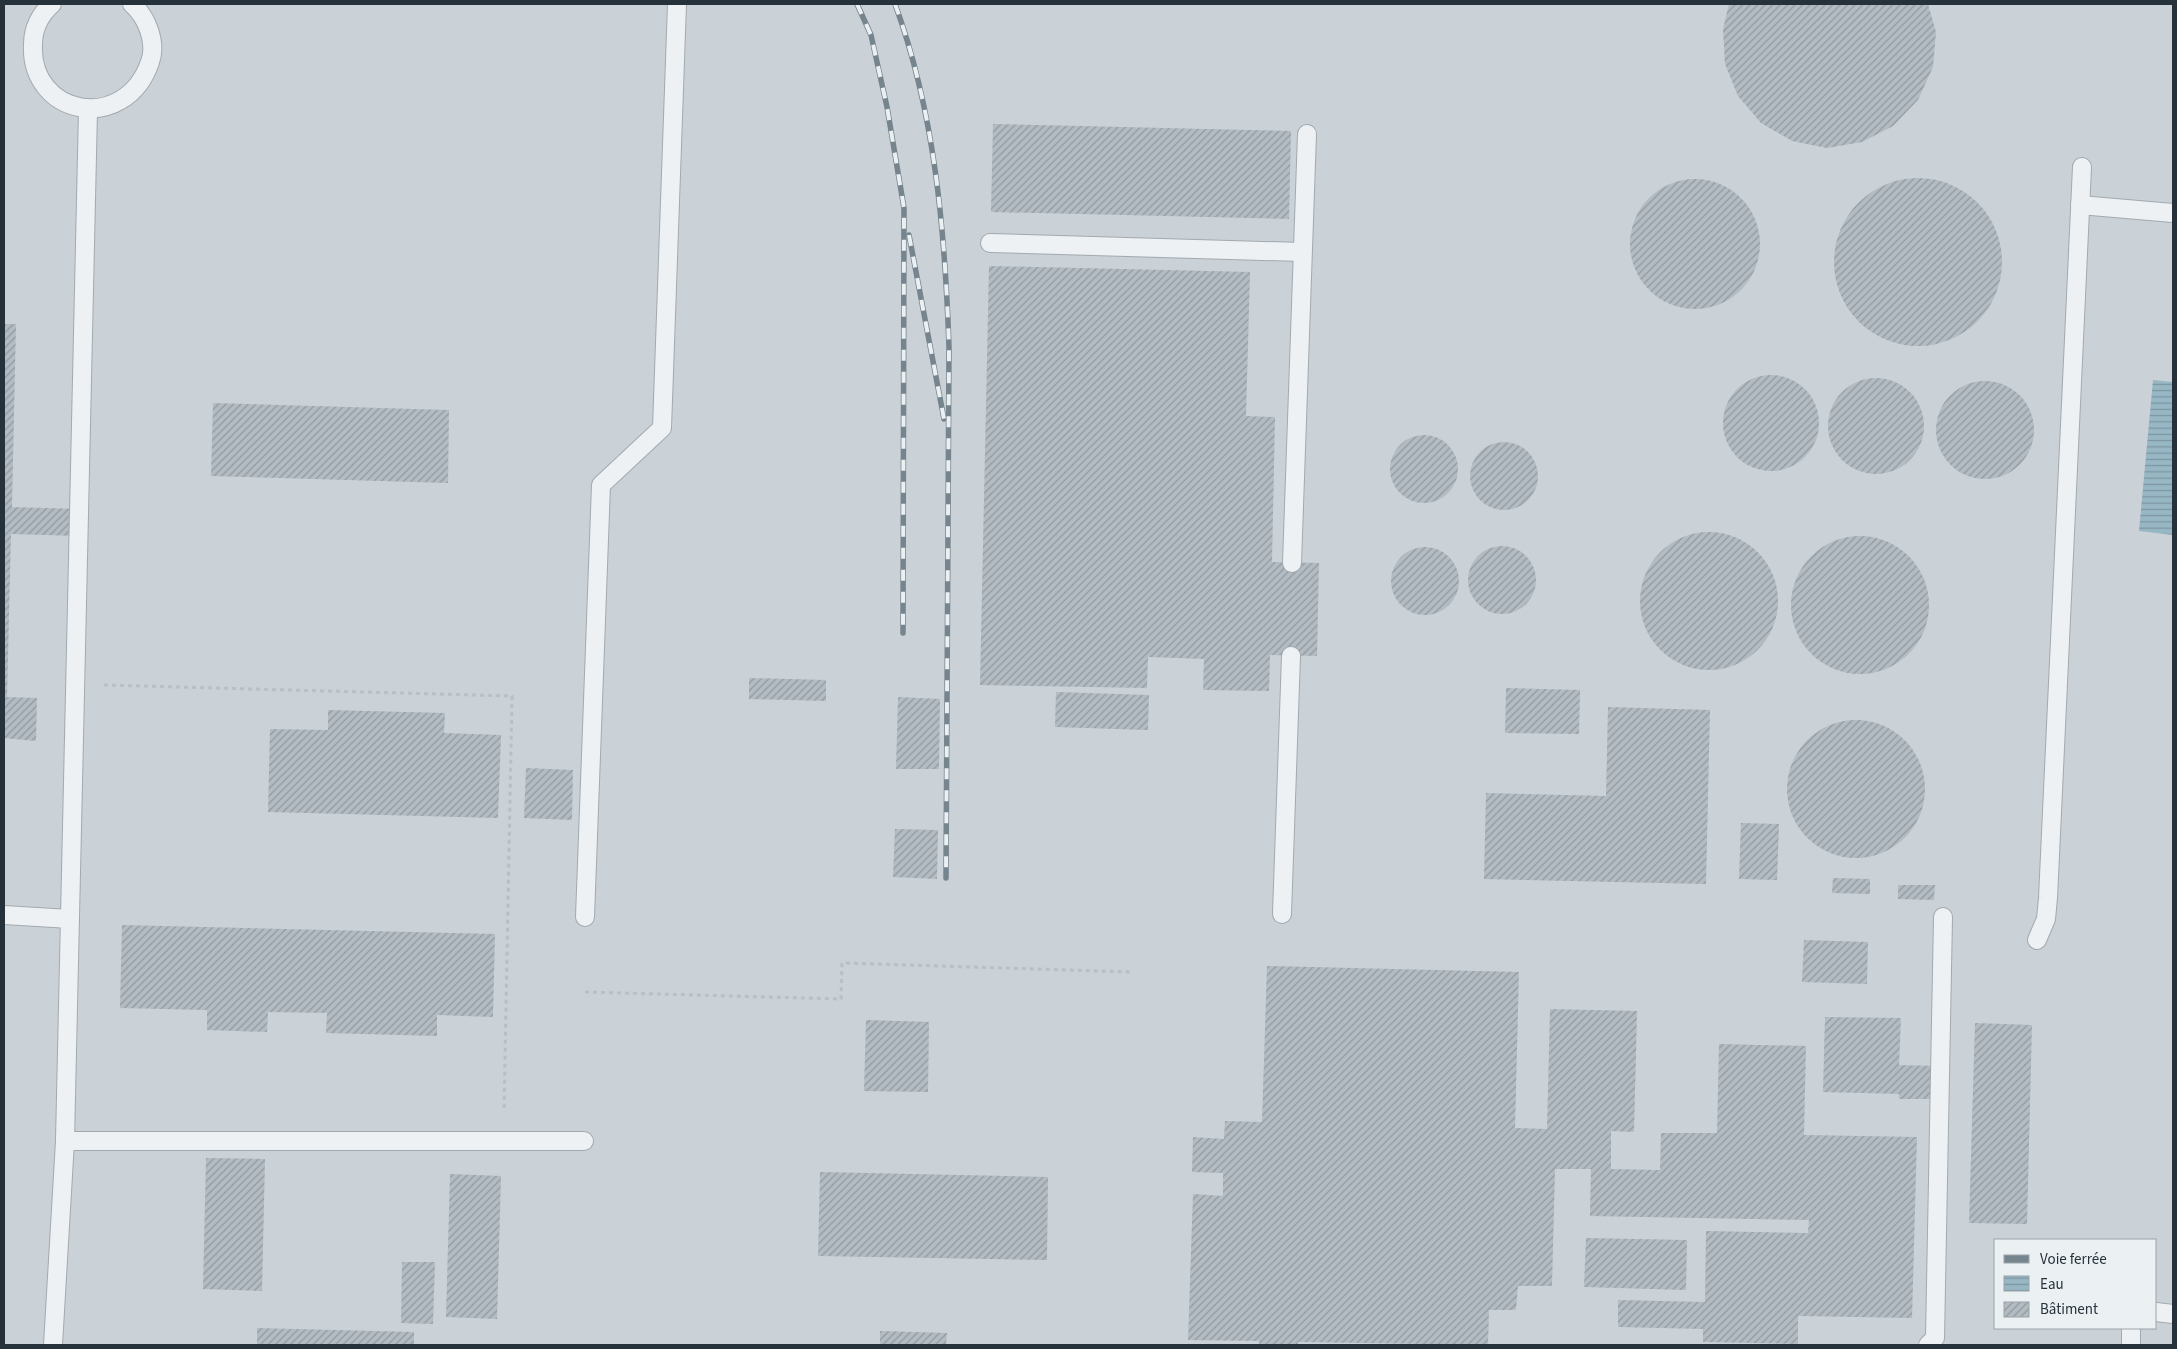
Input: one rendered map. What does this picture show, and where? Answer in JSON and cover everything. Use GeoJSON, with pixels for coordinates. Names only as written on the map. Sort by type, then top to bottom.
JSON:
{"type":"FeatureCollection","features":[{"type":"Feature","properties":{"kind":"lane"},"geometry":{"type":"LineString","coordinates":[[52,4],[45,10],[33,33],[32,58],[42,82],[60,100],[88,110],[107,107],[128,97],[144,79],[152,56],[150,32],[139,10],[132,4]]}},
{"type":"Feature","properties":{"kind":"lane"},"geometry":{"type":"LineString","coordinates":[[585,917],[601,485],[662,428],[677,4]]}},
{"type":"Feature","properties":{"kind":"lane"},"geometry":{"type":"LineString","coordinates":[[53,1345],[65,1141],[88,110]]}},
{"type":"Feature","properties":{"kind":"lane"},"geometry":{"type":"LineString","coordinates":[[1292,563],[1307,134]]}},
{"type":"Feature","properties":{"kind":"lane"},"geometry":{"type":"LineString","coordinates":[[2037,940],[2046,919],[2048,898],[2082,167]]}},
{"type":"Feature","properties":{"kind":"lane"},"geometry":{"type":"LineString","coordinates":[[2080,205],[2173,213]]}},
{"type":"Feature","properties":{"kind":"lane"},"geometry":{"type":"LineString","coordinates":[[990,243],[1302,252]]}},
{"type":"Feature","properties":{"kind":"lane"},"geometry":{"type":"LineString","coordinates":[[1282,914],[1291,656]]}},
{"type":"Feature","properties":{"kind":"lane"},"geometry":{"type":"LineString","coordinates":[[4,915],[70,918]]}},
{"type":"Feature","properties":{"kind":"lane"},"geometry":{"type":"LineString","coordinates":[[1928,1345],[1935,1338],[1943,917]]}},
{"type":"Feature","properties":{"kind":"lane"},"geometry":{"type":"LineString","coordinates":[[65,1141],[584,1141]]}},
{"type":"Feature","properties":{"kind":"lane"},"geometry":{"type":"LineString","coordinates":[[2157,1312],[2173,1314]]}},
{"type":"Feature","properties":{"kind":"lane"},"geometry":{"type":"LineString","coordinates":[[2131,1329],[2131,1345]]}},
{"type":"Feature","properties":{"kind":"path"},"geometry":{"type":"LineString","coordinates":[[76,684],[512,696],[503,1141]]}},
{"type":"Feature","properties":{"kind":"path"},"geometry":{"type":"LineString","coordinates":[[585,992],[841,999],[842,963],[1133,972]]}},
{"type":"Feature","properties":{"kind":"shaded area"},"geometry":{"type":"Polygon","coordinates":[[[4,4],[2173,4],[2173,1345],[4,1345],[4,4]]]}},
{"type":"Feature","properties":{"kind":"water"},"geometry":{"type":"Polygon","coordinates":[[[2153,380],[2173,382],[2173,535],[2139,531],[2153,380]]]}},
{"type":"Feature","properties":{"kind":"building"},"geometry":{"type":"Polygon","coordinates":[[[1729,4],[1928,4],[1936,32],[1933,67],[1918,100],[1893,126],[1862,142],[1827,148],[1792,141],[1761,123],[1738,96],[1725,64],[1723,29],[1729,4]]]}},
{"type":"Feature","properties":{"kind":"building"},"geometry":{"type":"Polygon","coordinates":[[[993,124],[1291,131],[1289,219],[991,212],[993,124]]]}},
{"type":"Feature","properties":{"kind":"building"},"geometry":{"type":"Polygon","coordinates":[[[1918,178],[1942,182],[1957,188],[1971,197],[1983,209],[1992,223],[1998,238],[2002,262],[1998,286],[1992,301],[1983,315],[1971,327],[1957,336],[1942,342],[1918,346],[1894,342],[1879,336],[1865,327],[1853,315],[1844,301],[1838,286],[1834,262],[1838,238],[1844,223],[1853,209],[1865,197],[1879,188],[1894,182],[1918,178]]]}},
{"type":"Feature","properties":{"kind":"building"},"geometry":{"type":"Polygon","coordinates":[[[1695,179],[1720,184],[1741,198],[1755,219],[1760,244],[1755,269],[1741,290],[1720,304],[1695,309],[1670,304],[1649,290],[1635,269],[1630,244],[1635,219],[1649,198],[1670,184],[1695,179]]]}},
{"type":"Feature","properties":{"kind":"building"},"geometry":{"type":"Polygon","coordinates":[[[989,266],[1250,272],[1246,416],[1275,417],[1272,562],[1319,563],[1317,656],[1270,655],[1269,691],[1203,690],[1204,659],[1148,657],[1147,688],[980,685],[989,266]]]}},
{"type":"Feature","properties":{"kind":"building"},"geometry":{"type":"Polygon","coordinates":[[[4,324],[16,324],[12,507],[79,509],[78,536],[11,534],[7,697],[37,698],[36,741],[4,738],[4,324]]]}},
{"type":"Feature","properties":{"kind":"building"},"geometry":{"type":"Polygon","coordinates":[[[1771,375],[1789,379],[1805,389],[1815,405],[1819,423],[1815,441],[1805,457],[1789,467],[1771,471],[1753,467],[1737,457],[1727,441],[1723,423],[1727,405],[1737,389],[1753,379],[1771,375]]]}},
{"type":"Feature","properties":{"kind":"building"},"geometry":{"type":"Polygon","coordinates":[[[1876,378],[1895,381],[1910,392],[1921,407],[1924,426],[1921,445],[1910,460],[1895,471],[1876,474],[1857,471],[1842,460],[1831,445],[1828,426],[1831,407],[1842,392],[1857,381],[1876,378]]]}},
{"type":"Feature","properties":{"kind":"building"},"geometry":{"type":"Polygon","coordinates":[[[1985,381],[2004,385],[2020,395],[2030,411],[2034,430],[2030,449],[2020,465],[2004,475],[1985,479],[1966,475],[1950,465],[1940,449],[1936,430],[1940,411],[1950,395],[1966,385],[1985,381]]]}},
{"type":"Feature","properties":{"kind":"building"},"geometry":{"type":"Polygon","coordinates":[[[213,403],[449,410],[448,483],[211,476],[213,403]]]}},
{"type":"Feature","properties":{"kind":"building"},"geometry":{"type":"Polygon","coordinates":[[[1417,435],[1431,435],[1443,440],[1453,450],[1458,462],[1458,476],[1453,488],[1443,498],[1431,503],[1417,503],[1405,498],[1395,488],[1390,476],[1390,462],[1395,450],[1405,440],[1417,435]]]}},
{"type":"Feature","properties":{"kind":"building"},"geometry":{"type":"Polygon","coordinates":[[[1497,442],[1511,442],[1523,447],[1533,457],[1538,469],[1538,483],[1533,495],[1523,505],[1511,510],[1497,510],[1485,505],[1475,495],[1470,483],[1470,469],[1475,457],[1485,447],[1497,442]]]}},
{"type":"Feature","properties":{"kind":"building"},"geometry":{"type":"Polygon","coordinates":[[[1709,532],[1735,538],[1747,544],[1757,553],[1766,563],[1772,575],[1778,601],[1772,627],[1766,639],[1757,649],[1747,658],[1735,664],[1709,670],[1683,664],[1671,658],[1661,649],[1652,639],[1646,627],[1640,601],[1646,575],[1652,563],[1661,553],[1671,544],[1683,538],[1709,532]]]}},
{"type":"Feature","properties":{"kind":"building"},"geometry":{"type":"Polygon","coordinates":[[[1860,536],[1886,541],[1909,556],[1924,579],[1929,605],[1924,631],[1909,654],[1886,669],[1860,674],[1834,669],[1811,654],[1796,631],[1791,605],[1796,579],[1811,556],[1834,541],[1860,536]]]}},
{"type":"Feature","properties":{"kind":"building"},"geometry":{"type":"Polygon","coordinates":[[[1495,546],[1509,546],[1521,551],[1531,561],[1536,573],[1536,587],[1531,599],[1521,609],[1509,614],[1495,614],[1483,609],[1473,599],[1468,587],[1468,573],[1473,561],[1483,551],[1495,546]]]}},
{"type":"Feature","properties":{"kind":"building"},"geometry":{"type":"Polygon","coordinates":[[[1418,547],[1432,547],[1444,552],[1454,562],[1459,574],[1459,588],[1454,600],[1444,610],[1432,615],[1418,615],[1406,610],[1396,600],[1391,588],[1391,574],[1396,562],[1406,552],[1418,547]]]}},
{"type":"Feature","properties":{"kind":"building"},"geometry":{"type":"Polygon","coordinates":[[[749,678],[826,680],[826,701],[749,699],[749,678]]]}},
{"type":"Feature","properties":{"kind":"building"},"geometry":{"type":"Polygon","coordinates":[[[1506,688],[1580,690],[1579,734],[1505,733],[1506,688]]]}},
{"type":"Feature","properties":{"kind":"building"},"geometry":{"type":"Polygon","coordinates":[[[1056,692],[1149,695],[1148,730],[1055,727],[1056,692]]]}},
{"type":"Feature","properties":{"kind":"building"},"geometry":{"type":"Polygon","coordinates":[[[898,697],[940,699],[939,769],[896,769],[898,697]]]}},
{"type":"Feature","properties":{"kind":"building"},"geometry":{"type":"Polygon","coordinates":[[[1608,707],[1710,710],[1706,884],[1484,879],[1486,793],[1606,796],[1608,707]]]}},
{"type":"Feature","properties":{"kind":"building"},"geometry":{"type":"Polygon","coordinates":[[[328,710],[445,713],[444,733],[501,735],[498,818],[268,812],[270,729],[328,730],[328,710]]]}},
{"type":"Feature","properties":{"kind":"building"},"geometry":{"type":"Polygon","coordinates":[[[1856,720],[1882,725],[1905,740],[1920,763],[1925,789],[1920,815],[1905,838],[1882,853],[1856,858],[1830,853],[1807,838],[1792,815],[1787,789],[1792,763],[1807,740],[1830,725],[1856,720]]]}},
{"type":"Feature","properties":{"kind":"building"},"geometry":{"type":"Polygon","coordinates":[[[526,768],[573,770],[572,820],[524,818],[526,768]]]}},
{"type":"Feature","properties":{"kind":"building"},"geometry":{"type":"Polygon","coordinates":[[[1741,823],[1779,824],[1777,880],[1739,879],[1741,823]]]}},
{"type":"Feature","properties":{"kind":"building"},"geometry":{"type":"Polygon","coordinates":[[[895,829],[938,830],[937,879],[893,877],[895,829]]]}},
{"type":"Feature","properties":{"kind":"building"},"geometry":{"type":"Polygon","coordinates":[[[1833,878],[1870,879],[1870,894],[1832,893],[1833,878]]]}},
{"type":"Feature","properties":{"kind":"building"},"geometry":{"type":"Polygon","coordinates":[[[1898,885],[1935,885],[1934,900],[1898,899],[1898,885]]]}},
{"type":"Feature","properties":{"kind":"building"},"geometry":{"type":"Polygon","coordinates":[[[122,925],[495,934],[493,1017],[437,1015],[437,1036],[326,1033],[327,1013],[268,1012],[267,1032],[207,1030],[207,1010],[120,1008],[122,925]]]}},
{"type":"Feature","properties":{"kind":"building"},"geometry":{"type":"Polygon","coordinates":[[[1804,940],[1868,942],[1867,984],[1802,982],[1804,940]]]}},
{"type":"Feature","properties":{"kind":"building"},"geometry":{"type":"Polygon","coordinates":[[[1267,966],[1519,972],[1515,1128],[1547,1129],[1550,1009],[1637,1011],[1634,1132],[1611,1131],[1611,1169],[1660,1170],[1661,1133],[1717,1133],[1719,1044],[1806,1046],[1804,1135],[1917,1137],[1912,1318],[1798,1316],[1798,1344],[1703,1342],[1703,1329],[1618,1327],[1618,1300],[1705,1302],[1706,1231],[1808,1233],[1809,1220],[1590,1216],[1591,1169],[1555,1169],[1552,1286],[1518,1286],[1516,1310],[1489,1310],[1488,1345],[1298,1342],[1298,1345],[1259,1345],[1259,1341],[1188,1340],[1193,1194],[1223,1196],[1223,1173],[1192,1172],[1193,1137],[1224,1139],[1225,1121],[1262,1122],[1267,966]]]}},
{"type":"Feature","properties":{"kind":"building"},"geometry":{"type":"Polygon","coordinates":[[[1825,1017],[1901,1018],[1899,1065],[1935,1066],[1935,1099],[1899,1099],[1899,1094],[1823,1092],[1825,1017]]]}},
{"type":"Feature","properties":{"kind":"building"},"geometry":{"type":"Polygon","coordinates":[[[866,1020],[929,1022],[928,1092],[864,1091],[866,1020]]]}},
{"type":"Feature","properties":{"kind":"building"},"geometry":{"type":"Polygon","coordinates":[[[1975,1023],[2032,1025],[2027,1224],[1969,1223],[1975,1023]]]}},
{"type":"Feature","properties":{"kind":"building"},"geometry":{"type":"Polygon","coordinates":[[[206,1158],[265,1159],[262,1291],[203,1289],[206,1158]]]}},
{"type":"Feature","properties":{"kind":"building"},"geometry":{"type":"Polygon","coordinates":[[[820,1172],[1048,1177],[1047,1260],[818,1256],[820,1172]]]}},
{"type":"Feature","properties":{"kind":"building"},"geometry":{"type":"Polygon","coordinates":[[[450,1174],[501,1176],[497,1319],[446,1317],[450,1174]]]}},
{"type":"Feature","properties":{"kind":"building"},"geometry":{"type":"Polygon","coordinates":[[[1586,1238],[1687,1240],[1686,1290],[1584,1287],[1586,1238]]]}},
{"type":"Feature","properties":{"kind":"building"},"geometry":{"type":"Polygon","coordinates":[[[402,1262],[435,1262],[433,1324],[401,1323],[402,1262]]]}},
{"type":"Feature","properties":{"kind":"building"},"geometry":{"type":"Polygon","coordinates":[[[257,1328],[414,1332],[414,1345],[257,1345],[257,1328]]]}},
{"type":"Feature","properties":{"kind":"building"},"geometry":{"type":"Polygon","coordinates":[[[880,1331],[947,1333],[946,1345],[880,1345],[880,1331]]]}},
{"type":"Feature","properties":{"kind":"railway"},"geometry":{"type":"LineString","coordinates":[[857,4],[871,35],[887,107],[904,208],[903,633]]}},
{"type":"Feature","properties":{"kind":"railway"},"geometry":{"type":"LineString","coordinates":[[895,4],[909,45],[929,130],[941,216],[947,303],[949,347],[946,878]]}},
{"type":"Feature","properties":{"kind":"railway"},"geometry":{"type":"LineString","coordinates":[[909,235],[944,419]]}}]}
